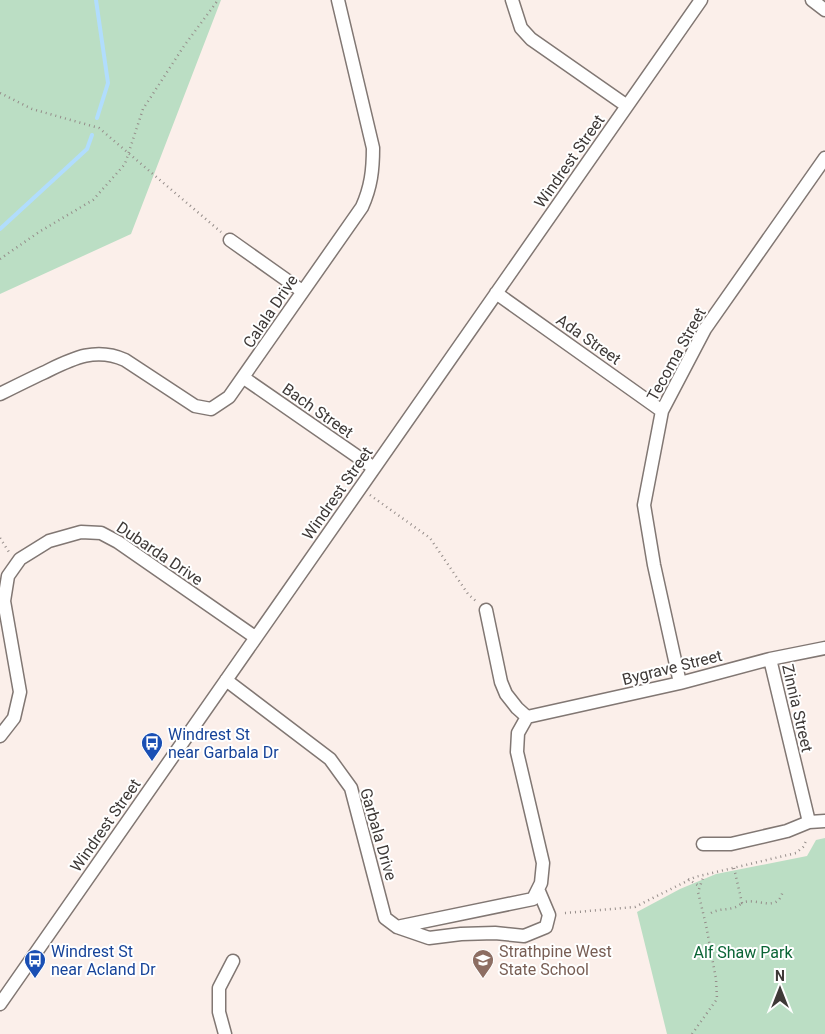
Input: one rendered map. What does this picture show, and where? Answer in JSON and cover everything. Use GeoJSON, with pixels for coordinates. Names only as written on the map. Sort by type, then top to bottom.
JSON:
{"type":"FeatureCollection","features":[{"type":"Feature","properties":{"kind":"street","name":"Calala Drive"},"geometry":{"type":"LineString","coordinates":[[0,394],[71,359],[100,354],[114,355],[125,360],[195,406],[211,409],[229,397],[362,208],[369,191],[373,170],[373,148],[338,0]]}},
{"type":"Feature","properties":{"kind":"street"},"geometry":{"type":"LineString","coordinates":[[512,0],[521,28],[531,39],[627,106]]}},
{"type":"Feature","properties":{"kind":"street","name":"Windrest Street"},"geometry":{"type":"LineString","coordinates":[[0,1004],[701,0]]}},
{"type":"Feature","properties":{"kind":"street"},"geometry":{"type":"LineString","coordinates":[[812,0],[825,10]]}},
{"type":"Feature","properties":{"kind":"street","name":"Tecoma Street"},"geometry":{"type":"LineString","coordinates":[[680,683],[654,565],[644,504],[662,411],[705,329],[825,158]]}},
{"type":"Feature","properties":{"kind":"street"},"geometry":{"type":"LineString","coordinates":[[230,240],[302,291]]}},
{"type":"Feature","properties":{"kind":"street","name":"Ada Street"},"geometry":{"type":"LineString","coordinates":[[496,293],[662,411]]}},
{"type":"Feature","properties":{"kind":"street","name":"Bach Street"},"geometry":{"type":"LineString","coordinates":[[244,378],[374,468]]}},
{"type":"Feature","properties":{"kind":"street","name":"Dubarda Drive"},"geometry":{"type":"LineString","coordinates":[[0,736],[14,718],[20,692],[4,601],[8,576],[20,559],[49,541],[82,532],[101,533],[118,542],[255,637]]}},
{"type":"Feature","properties":{"kind":"street"},"geometry":{"type":"LineString","coordinates":[[397,927],[533,898],[541,883],[543,863],[517,752],[518,733],[527,717],[516,707],[503,688],[486,610]]}},
{"type":"Feature","properties":{"kind":"street","name":"Bygrave Street"},"geometry":{"type":"LineString","coordinates":[[527,717],[680,683],[770,659],[825,648]]}},
{"type":"Feature","properties":{"kind":"street","name":"Zinnia Street"},"geometry":{"type":"LineString","coordinates":[[770,659],[809,822]]}},
{"type":"Feature","properties":{"kind":"street","name":"Garbala Drive"},"geometry":{"type":"LineString","coordinates":[[226,680],[330,759],[351,788],[385,918],[397,927]]}},
{"type":"Feature","properties":{"kind":"street"},"geometry":{"type":"LineString","coordinates":[[703,844],[731,844],[787,831],[809,822],[825,821]]}},
{"type":"Feature","properties":{"kind":"street"},"geometry":{"type":"LineString","coordinates":[[397,927],[429,938],[461,934],[495,933],[524,936],[546,927],[550,916],[538,889]]}},
{"type":"Feature","properties":{"kind":"street"},"geometry":{"type":"LineString","coordinates":[[225,1034],[219,1012],[219,988],[233,961]]}},
{"type":"Feature","properties":{"kind":"path"},"geometry":{"type":"LineString","coordinates":[[0,259],[39,232],[93,200],[125,164],[143,109],[184,46],[218,0]]}},
{"type":"Feature","properties":{"kind":"path"},"geometry":{"type":"LineString","coordinates":[[0,94],[32,109],[99,128],[230,240]]}},
{"type":"Feature","properties":{"kind":"path"},"geometry":{"type":"LineString","coordinates":[[370,495],[430,538],[468,594],[486,610]]}},
{"type":"Feature","properties":{"kind":"path"},"geometry":{"type":"LineString","coordinates":[[0,538],[10,553]]}},
{"type":"Feature","properties":{"kind":"path"},"geometry":{"type":"LineString","coordinates":[[565,913],[635,907],[688,880],[796,853],[803,847],[806,839]]}},
{"type":"Feature","properties":{"kind":"path"},"geometry":{"type":"LineString","coordinates":[[722,866],[724,870]]}},
{"type":"Feature","properties":{"kind":"path"},"geometry":{"type":"LineString","coordinates":[[734,868],[742,903]]}},
{"type":"Feature","properties":{"kind":"path"},"geometry":{"type":"LineString","coordinates":[[692,1034],[717,1000],[716,979],[698,892],[704,875]]}},
{"type":"Feature","properties":{"kind":"path"},"geometry":{"type":"LineString","coordinates":[[688,880],[699,886]]}},
{"type":"Feature","properties":{"kind":"path"},"geometry":{"type":"LineString","coordinates":[[711,913],[719,909],[734,909],[746,901],[765,904],[776,902],[782,896],[782,890]]}},
{"type":"Feature","properties":{"kind":"green space"},"geometry":{"type":"Polygon","coordinates":[[[0,0],[221,0],[131,234],[0,294],[0,0]]]}},
{"type":"Feature","properties":{"kind":"green space","name":"Alf Shaw Park"},"geometry":{"type":"Polygon","coordinates":[[[825,838],[825,1034],[667,1034],[637,912],[680,889],[716,874],[807,856],[816,840],[825,838]]]}},
{"type":"Feature","properties":{"kind":"waterway"},"geometry":{"type":"LineString","coordinates":[[96,0],[108,83],[97,118]]}},
{"type":"Feature","properties":{"kind":"waterway"},"geometry":{"type":"LineString","coordinates":[[0,229],[87,149],[92,135]]}},
{"type":"Feature","properties":{"kind":"place","name":"Windrest St near Garbala Dr"},"geometry":{"type":"Point","coordinates":[152,762]}},
{"type":"Feature","properties":{"kind":"place","name":"Windrest St near Acland Dr"},"geometry":{"type":"Point","coordinates":[35,979]}},
{"type":"Feature","properties":{"kind":"place","name":"Strathpine West State School"},"geometry":{"type":"Point","coordinates":[483,979]}}]}
